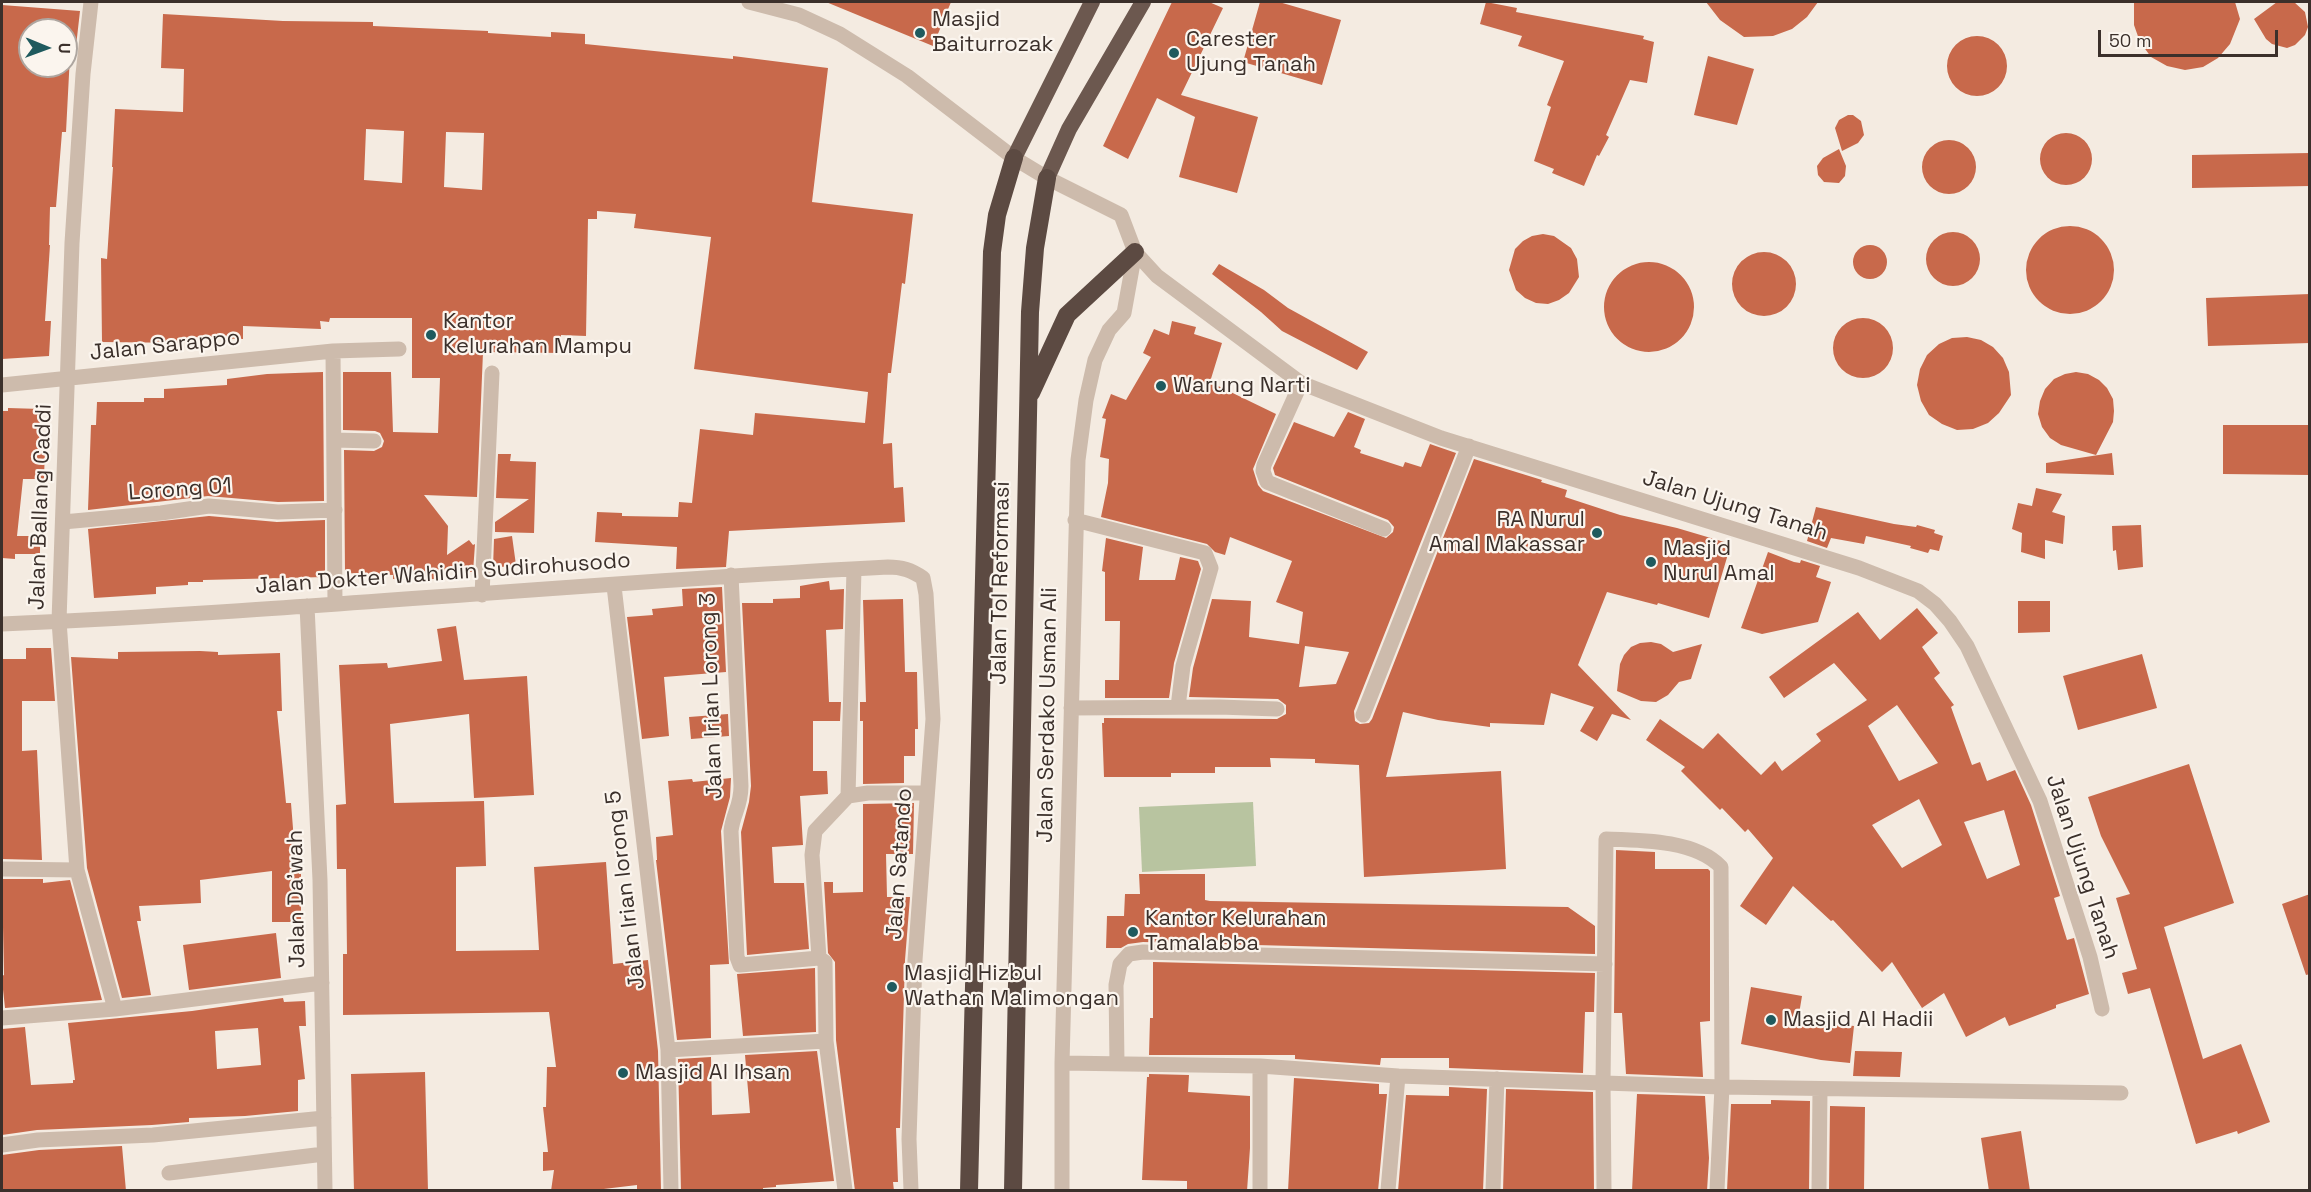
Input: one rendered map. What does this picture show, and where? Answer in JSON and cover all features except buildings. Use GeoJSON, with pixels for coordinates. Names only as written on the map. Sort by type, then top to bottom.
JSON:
{"type":"FeatureCollection","features":[{"type":"Feature","properties":{"kind":"highway","name":"Jalan Tol Reformasi"},"geometry":{"type":"LineString","coordinates":[[969,1191],[992,252],[997,215],[1014,158],[1092,2]]}},
{"type":"Feature","properties":{"kind":"highway","name":"Jalan Tol Reformasi"},"geometry":{"type":"LineString","coordinates":[[1013,1191],[1030,312],[1035,248],[1047,178],[1070,129],[1143,2]]}},
{"type":"Feature","properties":{"kind":"highway"},"geometry":{"type":"LineString","coordinates":[[1028,399],[1067,315],[1135,252]]}},
{"type":"Feature","properties":{"kind":"street","name":"Jalan Ballang Caddi"},"geometry":{"type":"LineString","coordinates":[[91,2],[83,74],[72,243],[59,621],[77,870],[115,1009]]}},
{"type":"Feature","properties":{"kind":"street"},"geometry":{"type":"LineString","coordinates":[[749,2],[799,15],[840,34],[907,76],[1014,158],[1047,178],[1121,215],[1135,252]]}},
{"type":"Feature","properties":{"kind":"street","name":"Jalan Ujung Tanah"},"geometry":{"type":"LineString","coordinates":[[1135,252],[1157,276],[1301,383],[1441,438],[1859,568],[1918,591],[1935,604],[1967,646],[2040,801],[2090,957],[2102,1009]]}},
{"type":"Feature","properties":{"kind":"street","name":"Jalan Serdako Usman Ali"},"geometry":{"type":"LineString","coordinates":[[1062,1191],[1062,1063],[1078,460],[1095,360],[1109,330],[1124,313],[1135,252]]}},
{"type":"Feature","properties":{"kind":"street","name":"Jalan Sarappo"},"geometry":{"type":"LineString","coordinates":[[2,385],[333,351],[399,349]]}},
{"type":"Feature","properties":{"kind":"street"},"geometry":{"type":"LineString","coordinates":[[333,351],[335,604]]}},
{"type":"Feature","properties":{"kind":"street"},"geometry":{"type":"LineString","coordinates":[[482,595],[492,373]]}},
{"type":"Feature","properties":{"kind":"street"},"geometry":{"type":"LineString","coordinates":[[1301,383],[1264,465],[1263,471],[1267,482],[1384,529]]}},
{"type":"Feature","properties":{"kind":"street"},"geometry":{"type":"LineString","coordinates":[[334,440],[374,441]]}},
{"type":"Feature","properties":{"kind":"street"},"geometry":{"type":"LineString","coordinates":[[1363,715],[1469,446]]}},
{"type":"Feature","properties":{"kind":"street","name":"Lorong 01"},"geometry":{"type":"LineString","coordinates":[[63,522],[209,506],[278,512],[335,510]]}},
{"type":"Feature","properties":{"kind":"street"},"geometry":{"type":"LineString","coordinates":[[1075,520],[1205,553],[1208,556],[1211,568],[1183,666],[1178,707]]}},
{"type":"Feature","properties":{"kind":"street","name":"Jalan Dokter Wahidin Sudirohusodo"},"geometry":{"type":"LineString","coordinates":[[2,624],[482,595],[731,575],[888,567]]}},
{"type":"Feature","properties":{"kind":"street","name":"Jalan Satando"},"geometry":{"type":"LineString","coordinates":[[888,567],[903,567],[923,578],[926,594],[933,719],[915,960],[909,1139],[911,1191]]}},
{"type":"Feature","properties":{"kind":"street"},"geometry":{"type":"LineString","coordinates":[[848,796],[854,569]]}},
{"type":"Feature","properties":{"kind":"street","name":"Jalan Irian Lorong 3"},"geometry":{"type":"LineString","coordinates":[[731,575],[741,786],[741,801],[732,818],[730,831],[737,957],[740,965],[819,958]]}},
{"type":"Feature","properties":{"kind":"street","name":"Jalan Irian lorong 5"},"geometry":{"type":"LineString","coordinates":[[614,586],[668,1050],[671,1191]]}},
{"type":"Feature","properties":{"kind":"street","name":"Jalan Da'wah"},"geometry":{"type":"LineString","coordinates":[[307,606],[321,880],[325,1191]]}},
{"type":"Feature","properties":{"kind":"street"},"geometry":{"type":"LineString","coordinates":[[1071,708],[1277,709]]}},
{"type":"Feature","properties":{"kind":"street"},"geometry":{"type":"LineString","coordinates":[[845,1191],[826,1041],[825,962],[819,958],[812,855],[813,838],[820,824],[848,796],[868,793],[927,793]]}},
{"type":"Feature","properties":{"kind":"street"},"geometry":{"type":"LineString","coordinates":[[1604,1191],[1606,839],[1675,844],[1714,859],[1722,867],[1722,1087],[1717,1191]]}},
{"type":"Feature","properties":{"kind":"street"},"geometry":{"type":"LineString","coordinates":[[2,869],[77,870]]}},
{"type":"Feature","properties":{"kind":"street"},"geometry":{"type":"LineString","coordinates":[[1117,1064],[1116,985],[1119,964],[1129,954],[1143,952],[1605,964]]}},
{"type":"Feature","properties":{"kind":"street"},"geometry":{"type":"LineString","coordinates":[[2,1018],[115,1009],[322,983]]}},
{"type":"Feature","properties":{"kind":"street"},"geometry":{"type":"LineString","coordinates":[[668,1050],[826,1041]]}},
{"type":"Feature","properties":{"kind":"street"},"geometry":{"type":"LineString","coordinates":[[1062,1063],[1260,1066],[1398,1076],[1722,1087],[2121,1094]]}},
{"type":"Feature","properties":{"kind":"street"},"geometry":{"type":"LineString","coordinates":[[1260,1066],[1260,1191]]}},
{"type":"Feature","properties":{"kind":"street"},"geometry":{"type":"LineString","coordinates":[[1388,1191],[1398,1076]]}},
{"type":"Feature","properties":{"kind":"street"},"geometry":{"type":"LineString","coordinates":[[1493,1191],[1497,1079]]}},
{"type":"Feature","properties":{"kind":"street"},"geometry":{"type":"LineString","coordinates":[[1819,1191],[1820,1089]]}},
{"type":"Feature","properties":{"kind":"street"},"geometry":{"type":"LineString","coordinates":[[2,1145],[38,1140],[153,1135],[324,1118]]}},
{"type":"Feature","properties":{"kind":"street"},"geometry":{"type":"LineString","coordinates":[[169,1173],[324,1155]]}},
{"type":"Feature","properties":{"kind":"green space"},"geometry":{"type":"Polygon","coordinates":[[[1253,802],[1256,866],[1142,872],[1139,807],[1253,802]]]}},
{"type":"Feature","properties":{"kind":"place","name":"Masjid Baiturrozak"},"geometry":{"type":"Point","coordinates":[920,33]}},
{"type":"Feature","properties":{"kind":"place","name":"Carester Ujung Tanah"},"geometry":{"type":"Point","coordinates":[1174,53]}},
{"type":"Feature","properties":{"kind":"place","name":"Kantor Kelurahan Mampu"},"geometry":{"type":"Point","coordinates":[431,335]}},
{"type":"Feature","properties":{"kind":"place","name":"Warung Narti"},"geometry":{"type":"Point","coordinates":[1161,386]}},
{"type":"Feature","properties":{"kind":"place","name":"RA Nurul Amal Makassar"},"geometry":{"type":"Point","coordinates":[1597,533]}},
{"type":"Feature","properties":{"kind":"place","name":"Masjid Nurul Amal"},"geometry":{"type":"Point","coordinates":[1651,562]}},
{"type":"Feature","properties":{"kind":"place","name":"Kantor Kelurahan Tamalabba"},"geometry":{"type":"Point","coordinates":[1133,932]}},
{"type":"Feature","properties":{"kind":"place","name":"Masjid Hizbul Wathan Malimongan"},"geometry":{"type":"Point","coordinates":[892,987]}},
{"type":"Feature","properties":{"kind":"place","name":"Masjid Al Hadii"},"geometry":{"type":"Point","coordinates":[1771,1020]}},
{"type":"Feature","properties":{"kind":"place","name":"Masjid Al Ihsan"},"geometry":{"type":"Point","coordinates":[623,1073]}}]}
